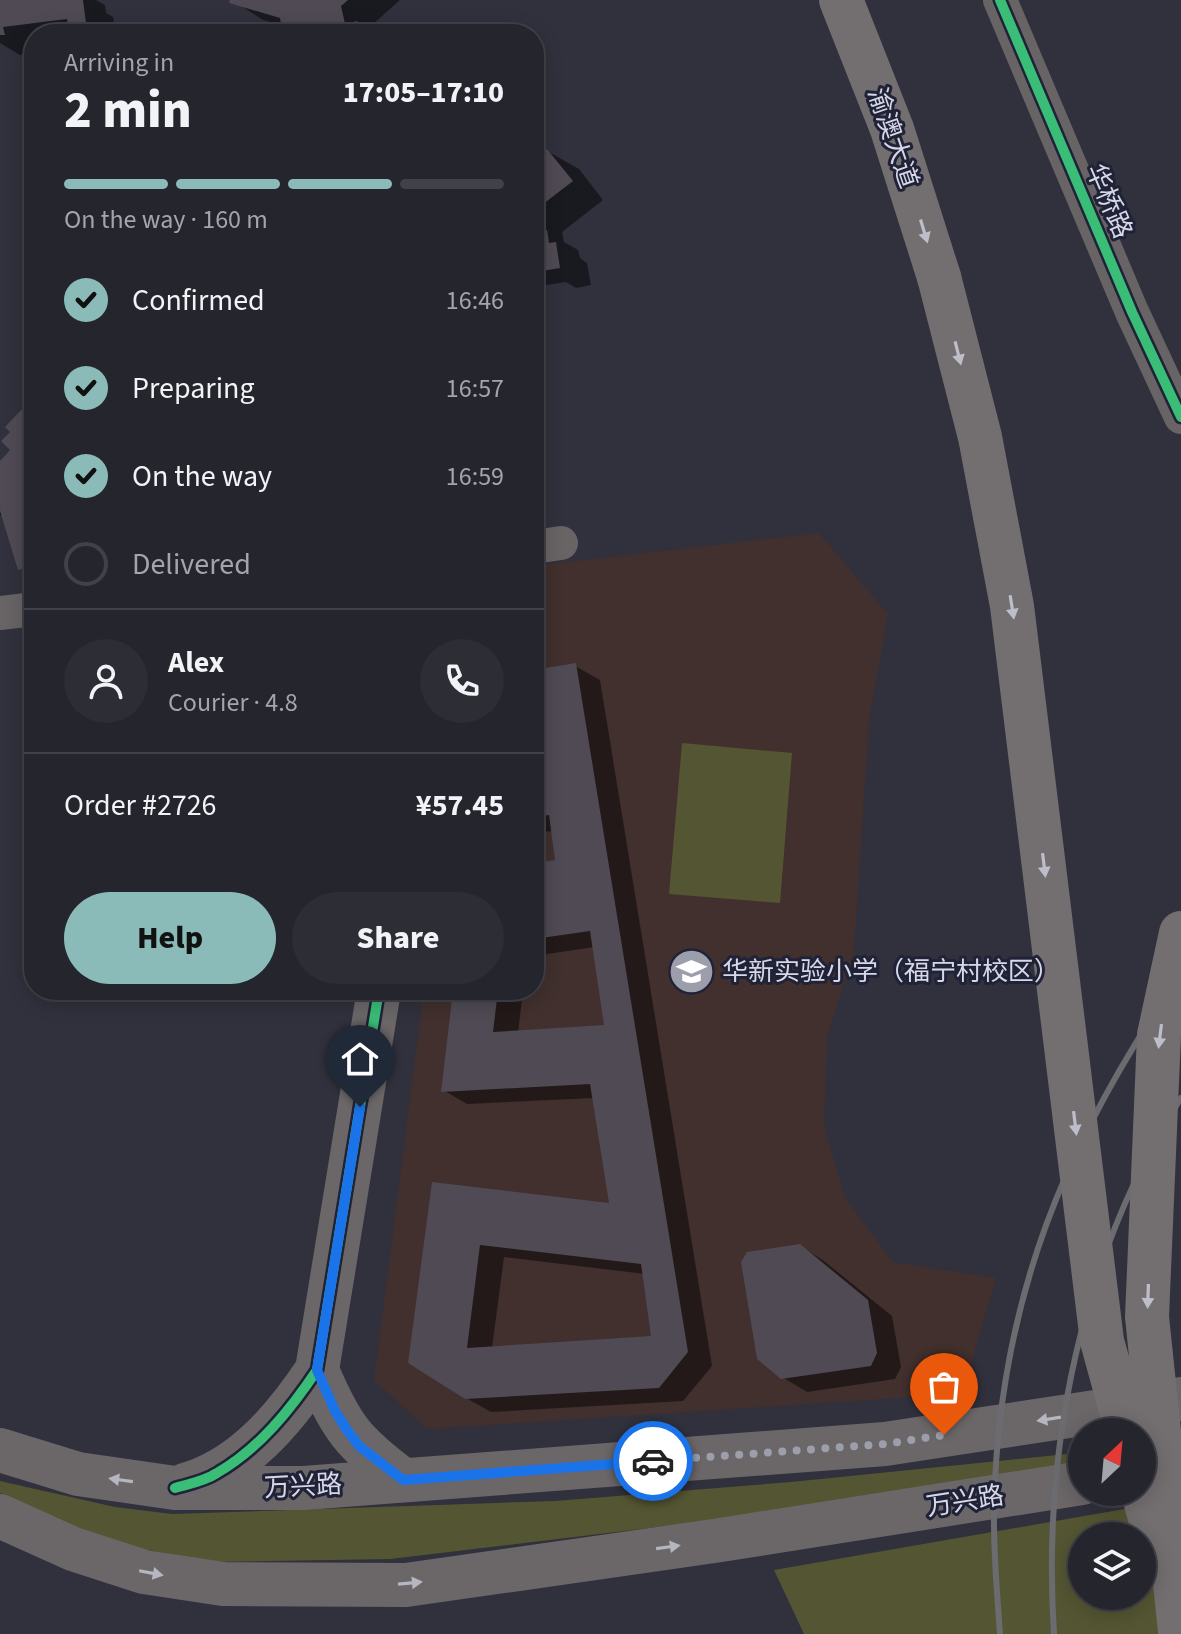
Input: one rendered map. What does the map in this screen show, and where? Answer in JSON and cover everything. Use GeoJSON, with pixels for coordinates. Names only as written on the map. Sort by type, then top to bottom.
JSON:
{"type":"FeatureCollection","features":[{"type":"Feature","properties":{"kind":"main road","name":"渝澳大道"},"geometry":{"type":"LineString","coordinates":[[841,0],[892,129],[939,277],[980,437],[1012,606],[1102,1341],[1123,1418]]}},
{"type":"Feature","properties":{"kind":"main road"},"geometry":{"type":"LineString","coordinates":[[1181,933],[1159,1035],[1147,1317],[1181,1632]]}},
{"type":"Feature","properties":{"kind":"main road"},"geometry":{"type":"LineString","coordinates":[[175,1488],[217,1473],[255,1444],[290,1410],[317,1370],[377,1000]]}},
{"type":"Feature","properties":{"kind":"main road"},"geometry":{"type":"LineString","coordinates":[[317,1370],[335,1411],[359,1446],[403,1480]]}},
{"type":"Feature","properties":{"kind":"main road","name":"万兴路"},"geometry":{"type":"LineString","coordinates":[[0,1450],[78,1474],[175,1488],[304,1488],[885,1444],[1181,1399]]}},
{"type":"Feature","properties":{"kind":"main road"},"geometry":{"type":"LineString","coordinates":[[1156,1472],[1181,1468]]}},
{"type":"Feature","properties":{"kind":"main road","name":"万兴路"},"geometry":{"type":"LineString","coordinates":[[0,1516],[73,1549],[144,1572],[223,1584],[406,1585],[714,1541],[1068,1485]]}},
{"type":"Feature","properties":{"kind":"main road"},"geometry":{"type":"LineString","coordinates":[[1147,1506],[1181,1632]]}},
{"type":"Feature","properties":{"kind":"street","name":"华桥路"},"geometry":{"type":"LineString","coordinates":[[1000,0],[1132,312],[1181,417]]}},
{"type":"Feature","properties":{"kind":"street"},"geometry":{"type":"LineString","coordinates":[[0,613],[24,610]]}},
{"type":"Feature","properties":{"kind":"shaded area","name":"华新实验小学（福宁村校区）"},"geometry":{"type":"Polygon","coordinates":[[[819,533],[888,614],[869,721],[854,952],[827,1037],[824,1126],[845,1198],[893,1262],[996,1278],[962,1394],[427,1429],[374,1380],[423,1000],[544,1000],[544,565],[819,533]]]}},
{"type":"Feature","properties":{"kind":"green space"},"geometry":{"type":"Polygon","coordinates":[[[682,743],[792,753],[780,903],[669,894],[682,743]]]}},
{"type":"Feature","properties":{"kind":"green space"},"geometry":{"type":"Polygon","coordinates":[[[1067,1454],[1068,1462],[1068,1471],[716,1520],[390,1559],[215,1562],[135,1548],[91,1536],[0,1493],[0,1481],[115,1507],[172,1514],[555,1501],[791,1482],[1067,1454]]]}},
{"type":"Feature","properties":{"kind":"green space"},"geometry":{"type":"Polygon","coordinates":[[[1136,1507],[1141,1522],[1068,1522],[1068,1610],[1156,1610],[1156,1563],[1181,1634],[804,1634],[774,1570],[1136,1507]]]}},
{"type":"Feature","properties":{"kind":"building"},"geometry":{"type":"Polygon","coordinates":[[[0,0],[83,0],[86,23],[68,24],[67,19],[24,24],[3,27],[5,35],[0,35],[0,0]]]}},
{"type":"Feature","properties":{"kind":"building"},"geometry":{"type":"Polygon","coordinates":[[[230,0],[348,0],[341,6],[345,24],[281,24],[280,18],[229,3],[230,0]]]}},
{"type":"Feature","properties":{"kind":"building"},"geometry":{"type":"Polygon","coordinates":[[[547,149],[573,181],[544,203],[544,151],[547,149]]]}},
{"type":"Feature","properties":{"kind":"building"},"geometry":{"type":"Polygon","coordinates":[[[544,230],[547,230],[549,243],[556,242],[560,268],[544,271],[544,230]]]}},
{"type":"Feature","properties":{"kind":"building"},"geometry":{"type":"Polygon","coordinates":[[[24,409],[24,568],[18,570],[0,511],[0,461],[10,450],[1,441],[10,432],[5,427],[24,409]]]}},
{"type":"Feature","properties":{"kind":"building"},"geometry":{"type":"Polygon","coordinates":[[[576,663],[688,1352],[659,1388],[465,1399],[408,1363],[432,1182],[609,1203],[590,1084],[441,1092],[452,1000],[497,1000],[493,1032],[604,1025],[590,931],[544,938],[544,862],[555,860],[549,815],[544,816],[544,668],[576,663]],[[480,1245],[467,1348],[651,1336],[641,1264],[480,1245]]]}},
{"type":"Feature","properties":{"kind":"building"},"geometry":{"type":"Polygon","coordinates":[[[800,1244],[868,1300],[877,1353],[871,1366],[781,1379],[757,1359],[741,1262],[747,1252],[800,1244]]]}},
{"type":"Feature","properties":{"kind":"railway"},"geometry":{"type":"LineString","coordinates":[[1000,1634],[994,1522],[999,1431],[1009,1360],[1025,1292],[1046,1226],[1072,1162],[1140,1036],[1181,974]]}},
{"type":"Feature","properties":{"kind":"railway"},"geometry":{"type":"LineString","coordinates":[[1054,1634],[1052,1565],[1055,1495],[1063,1425],[1076,1356],[1094,1288],[1117,1222],[1146,1159],[1181,1098]]}},
{"type":"Feature","properties":{"kind":"cycle path"},"geometry":{"type":"LineString","coordinates":[[1000,0],[1132,312],[1181,417]]}},
{"type":"Feature","properties":{"kind":"cycle path"},"geometry":{"type":"LineString","coordinates":[[175,1488],[212,1476],[247,1452],[285,1413],[317,1370],[377,1000]]}},
{"type":"Feature","properties":{"kind":"way so far"},"geometry":{"type":"LineString","coordinates":[[653,1461],[885,1444],[944,1435]]}},
{"type":"Feature","properties":{"kind":"place","name":"华新实验小学（福宁村校区）"},"geometry":{"type":"Point","coordinates":[691,971]}},
{"type":"Feature","properties":{"kind":"route"},"geometry":{"type":"LineString","coordinates":[[360,1107],[317,1370],[335,1411],[359,1446],[403,1480],[653,1461]]}}]}
